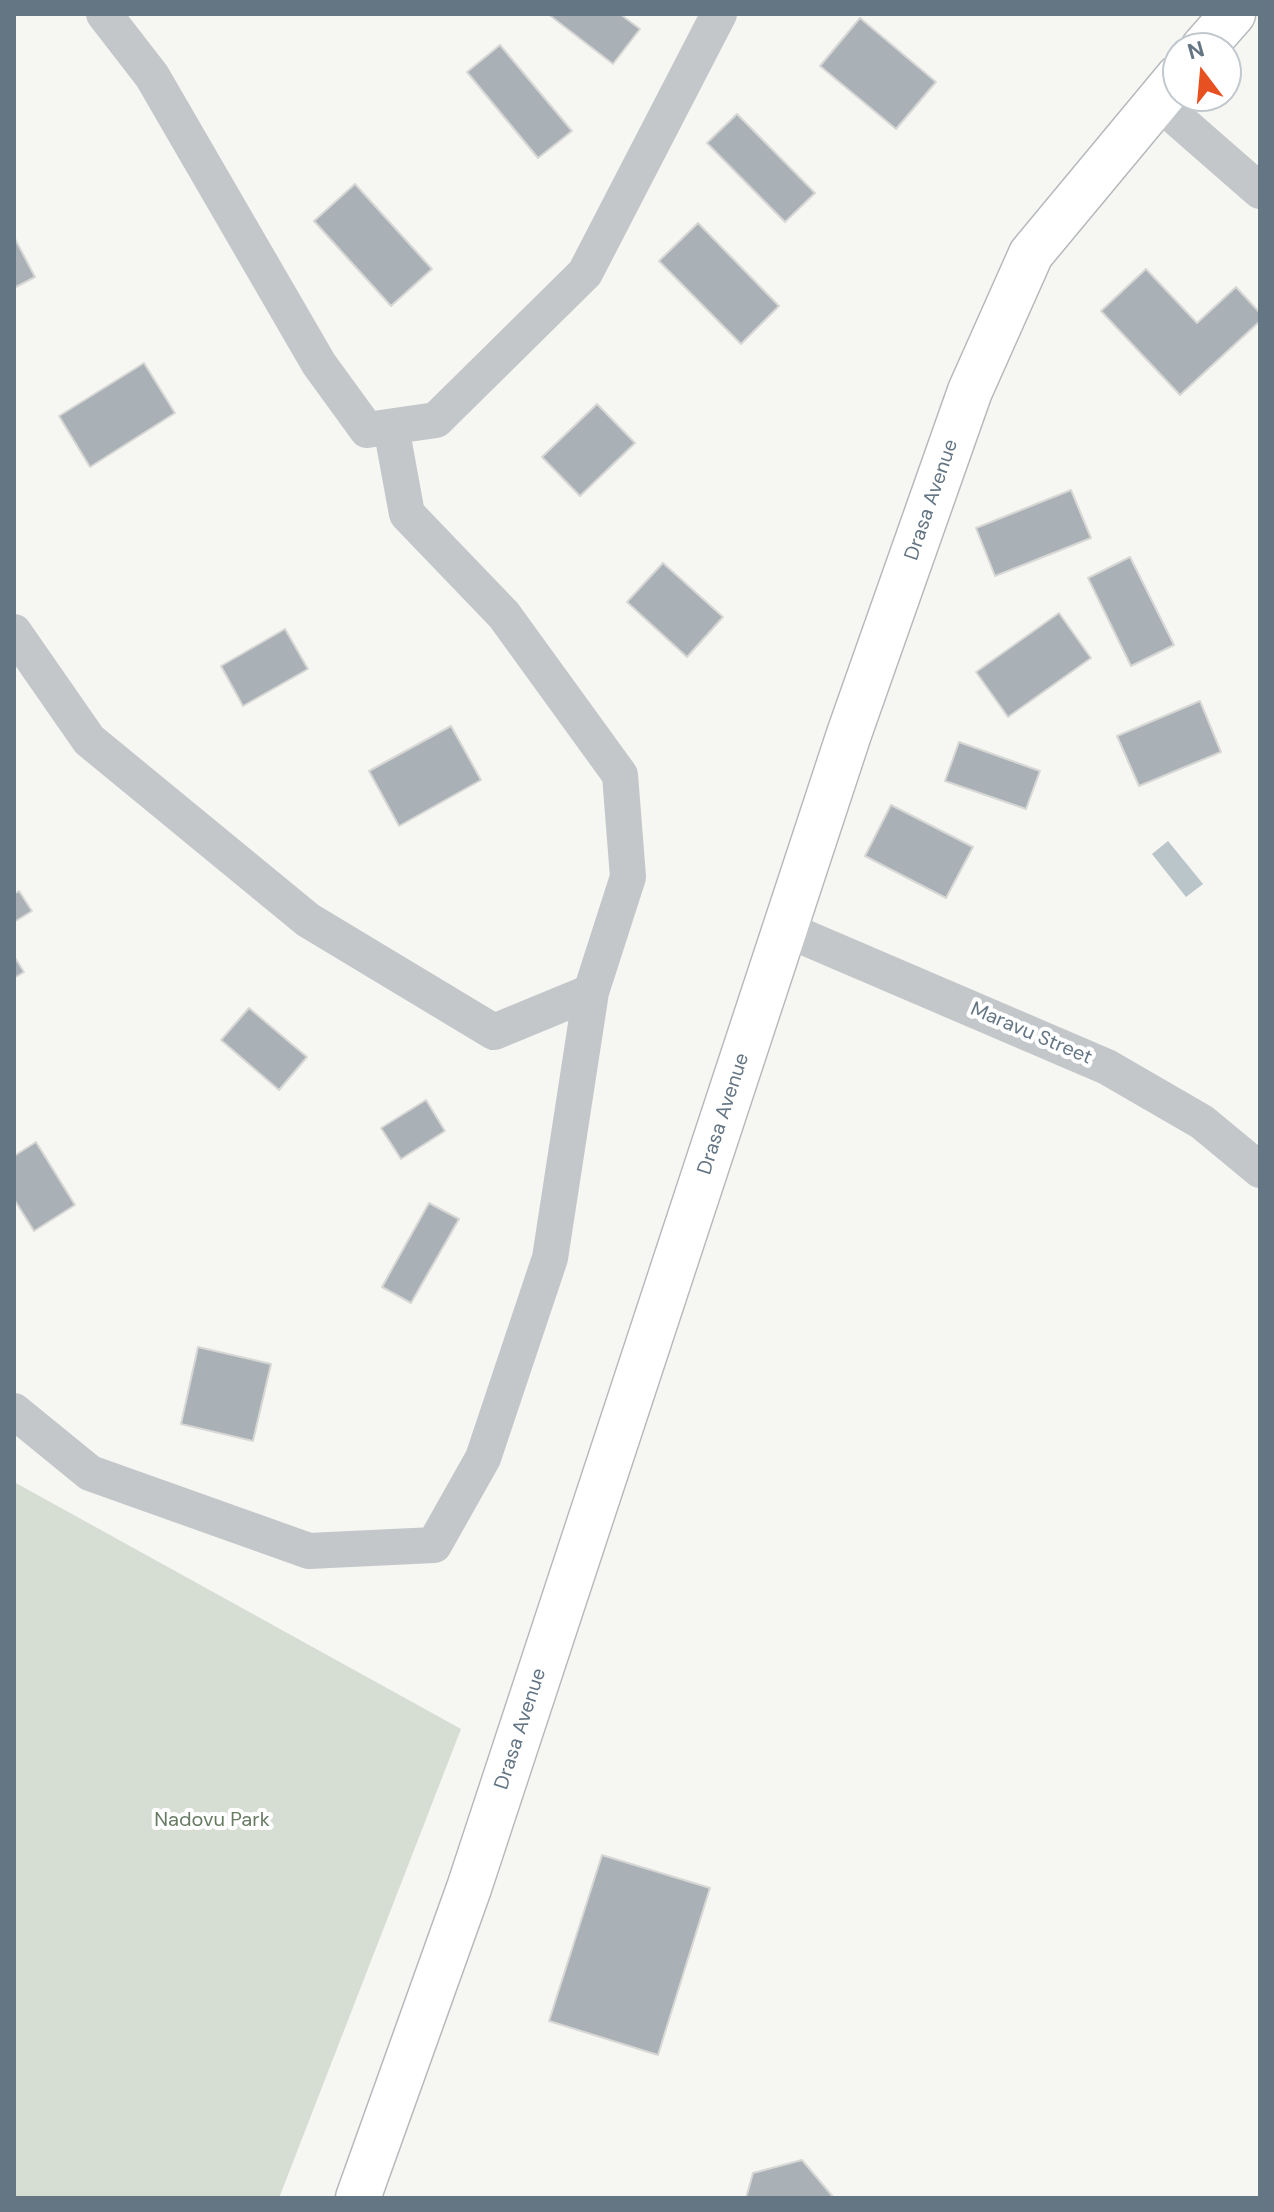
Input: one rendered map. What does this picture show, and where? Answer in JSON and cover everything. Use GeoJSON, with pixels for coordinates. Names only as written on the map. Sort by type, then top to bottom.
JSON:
{"type":"FeatureCollection","features":[{"type":"Feature","properties":{"kind":"highway"},"geometry":{"type":"LineString","coordinates":[[1217,32],[1233,14]]}},
{"type":"Feature","properties":{"kind":"highway","name":"Drasa Avenue"},"geometry":{"type":"LineString","coordinates":[[358,2198],[469,1888],[849,734],[970,391],[1031,254],[1162,95]]}},
{"type":"Feature","properties":{"kind":"street"},"geometry":{"type":"LineString","coordinates":[[104,14],[152,76],[319,364],[367,430],[436,420],[585,273],[719,14]]}},
{"type":"Feature","properties":{"kind":"street"},"geometry":{"type":"LineString","coordinates":[[1188,112],[1260,191]]}},
{"type":"Feature","properties":{"kind":"street"},"geometry":{"type":"LineString","coordinates":[[14,1411],[90,1473],[309,1551],[434,1545],[483,1458],[550,1258],[591,992],[628,877],[620,775],[504,615],[407,514],[391,427]]}},
{"type":"Feature","properties":{"kind":"street"},"geometry":{"type":"LineString","coordinates":[[14,632],[89,740],[308,920],[494,1032],[591,992]]}},
{"type":"Feature","properties":{"kind":"street","name":"Maravu Street"},"geometry":{"type":"LineString","coordinates":[[785,929],[1107,1067],[1202,1122],[1260,1170]]}},
{"type":"Feature","properties":{"kind":"green space","name":"Nadovu Park"},"geometry":{"type":"Polygon","coordinates":[[[14,1482],[461,1729],[279,2198],[14,2198],[14,1482]]]}},
{"type":"Feature","properties":{"kind":"shaded area"},"geometry":{"type":"Polygon","coordinates":[[[1168,841],[1203,884],[1186,897],[1152,854],[1168,841]]]}},
{"type":"Feature","properties":{"kind":"building"},"geometry":{"type":"Polygon","coordinates":[[[548,14],[620,14],[640,29],[613,64],[548,14]]]}},
{"type":"Feature","properties":{"kind":"building"},"geometry":{"type":"Polygon","coordinates":[[[860,18],[936,82],[896,129],[820,66],[860,18]]]}},
{"type":"Feature","properties":{"kind":"building"},"geometry":{"type":"Polygon","coordinates":[[[500,45],[572,131],[538,158],[467,72],[500,45]]]}},
{"type":"Feature","properties":{"kind":"building"},"geometry":{"type":"Polygon","coordinates":[[[737,114],[815,193],[785,222],[707,143],[737,114]]]}},
{"type":"Feature","properties":{"kind":"building"},"geometry":{"type":"Polygon","coordinates":[[[355,184],[432,269],[391,306],[314,221],[355,184]]]}},
{"type":"Feature","properties":{"kind":"building"},"geometry":{"type":"Polygon","coordinates":[[[698,223],[779,306],[741,344],[659,261],[698,223]]]}},
{"type":"Feature","properties":{"kind":"building"},"geometry":{"type":"Polygon","coordinates":[[[14,237],[35,277],[14,288],[14,237]]]}},
{"type":"Feature","properties":{"kind":"building"},"geometry":{"type":"Polygon","coordinates":[[[1146,269],[1197,323],[1236,287],[1260,313],[1260,321],[1180,395],[1101,311],[1146,269]]]}},
{"type":"Feature","properties":{"kind":"building"},"geometry":{"type":"Polygon","coordinates":[[[144,363],[175,413],[90,467],[59,416],[144,363]]]}},
{"type":"Feature","properties":{"kind":"building"},"geometry":{"type":"Polygon","coordinates":[[[597,404],[635,443],[580,496],[542,457],[597,404]]]}},
{"type":"Feature","properties":{"kind":"building"},"geometry":{"type":"Polygon","coordinates":[[[1071,490],[1091,538],[995,576],[976,528],[1071,490]]]}},
{"type":"Feature","properties":{"kind":"building"},"geometry":{"type":"Polygon","coordinates":[[[1130,557],[1174,645],[1131,666],[1088,578],[1130,557]]]}},
{"type":"Feature","properties":{"kind":"building"},"geometry":{"type":"Polygon","coordinates":[[[663,563],[723,617],[687,657],[627,602],[663,563]]]}},
{"type":"Feature","properties":{"kind":"building"},"geometry":{"type":"Polygon","coordinates":[[[1059,613],[1091,658],[1008,717],[976,672],[1059,613]]]}},
{"type":"Feature","properties":{"kind":"building"},"geometry":{"type":"Polygon","coordinates":[[[285,629],[308,669],[243,706],[221,666],[285,629]]]}},
{"type":"Feature","properties":{"kind":"building"},"geometry":{"type":"Polygon","coordinates":[[[1200,701],[1221,752],[1139,786],[1117,736],[1200,701]]]}},
{"type":"Feature","properties":{"kind":"building"},"geometry":{"type":"Polygon","coordinates":[[[451,726],[481,780],[399,826],[369,771],[451,726]]]}},
{"type":"Feature","properties":{"kind":"building"},"geometry":{"type":"Polygon","coordinates":[[[959,742],[1040,771],[1026,809],[945,781],[959,742]]]}},
{"type":"Feature","properties":{"kind":"building"},"geometry":{"type":"Polygon","coordinates":[[[891,805],[973,847],[946,898],[865,856],[891,805]]]}},
{"type":"Feature","properties":{"kind":"building"},"geometry":{"type":"Polygon","coordinates":[[[19,891],[32,911],[14,922],[14,894],[19,891]]]}},
{"type":"Feature","properties":{"kind":"building"},"geometry":{"type":"Polygon","coordinates":[[[14,956],[24,972],[14,978],[14,956]]]}},
{"type":"Feature","properties":{"kind":"building"},"geometry":{"type":"Polygon","coordinates":[[[249,1008],[307,1057],[279,1090],[221,1040],[249,1008]]]}},
{"type":"Feature","properties":{"kind":"building"},"geometry":{"type":"Polygon","coordinates":[[[426,1100],[445,1131],[401,1159],[381,1128],[426,1100]]]}},
{"type":"Feature","properties":{"kind":"building"},"geometry":{"type":"Polygon","coordinates":[[[36,1142],[75,1205],[34,1231],[14,1199],[14,1156],[36,1142]]]}},
{"type":"Feature","properties":{"kind":"building"},"geometry":{"type":"Polygon","coordinates":[[[429,1203],[459,1219],[411,1303],[382,1287],[429,1203]]]}},
{"type":"Feature","properties":{"kind":"building"},"geometry":{"type":"Polygon","coordinates":[[[198,1347],[271,1364],[253,1441],[181,1424],[198,1347]]]}},
{"type":"Feature","properties":{"kind":"building"},"geometry":{"type":"Polygon","coordinates":[[[602,1855],[710,1888],[658,2055],[549,2021],[602,1855]]]}},
{"type":"Feature","properties":{"kind":"building"},"geometry":{"type":"Polygon","coordinates":[[[802,2160],[834,2198],[746,2198],[753,2173],[802,2160]]]}}]}
